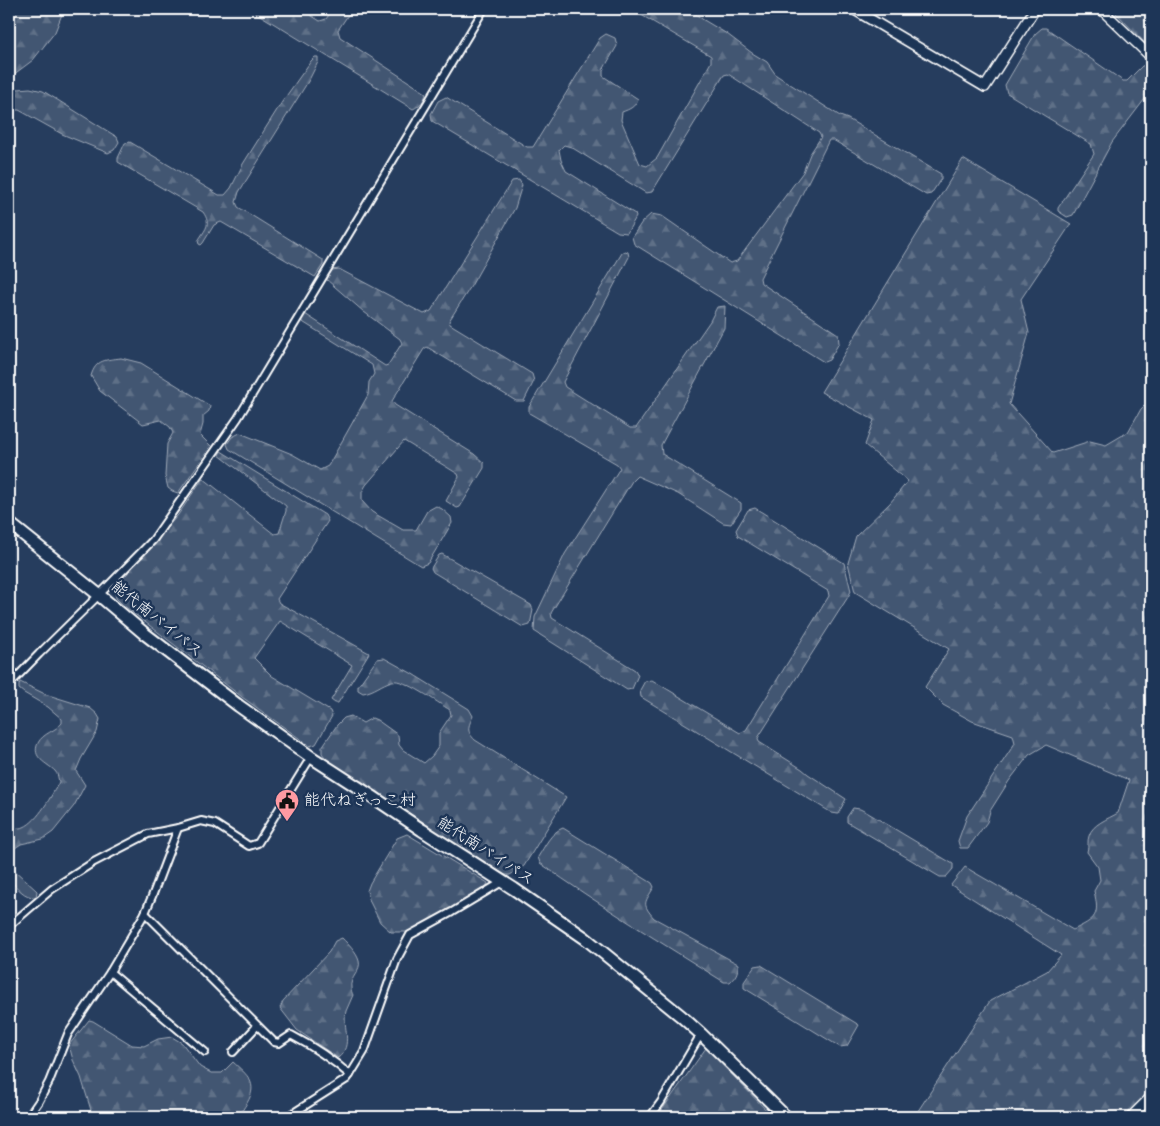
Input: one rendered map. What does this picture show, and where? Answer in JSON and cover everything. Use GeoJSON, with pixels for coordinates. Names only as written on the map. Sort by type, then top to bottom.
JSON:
{"type":"FeatureCollection","features":[{"type":"Feature","properties":{"kind":"highway","name":"能代南バイパス"},"geometry":{"type":"LineString","coordinates":[[9,523],[161,646],[239,706],[310,757],[585,938],[643,984],[701,1034],[786,1117]]}},
{"type":"Feature","properties":{"kind":"street"},"geometry":{"type":"LineString","coordinates":[[9,685],[153,540],[238,418],[484,9]]}},
{"type":"Feature","properties":{"kind":"street"},"geometry":{"type":"LineString","coordinates":[[853,9],[985,87],[1035,9]]}},
{"type":"Feature","properties":{"kind":"street"},"geometry":{"type":"LineString","coordinates":[[1100,9],[1151,57]]}},
{"type":"Feature","properties":{"kind":"street"},"geometry":{"type":"LineString","coordinates":[[9,926],[52,889],[94,862],[148,834],[201,821],[214,824],[249,846],[258,843],[310,757]]}},
{"type":"Feature","properties":{"kind":"street"},"geometry":{"type":"LineString","coordinates":[[30,1116],[49,1082],[68,1034],[110,972],[145,913],[154,894],[178,828]]}},
{"type":"Feature","properties":{"kind":"street"},"geometry":{"type":"LineString","coordinates":[[287,1117],[350,1075],[364,1052],[397,959],[410,935],[502,882]]}},
{"type":"Feature","properties":{"kind":"street"},"geometry":{"type":"LineString","coordinates":[[145,913],[274,1042],[279,1043],[291,1035],[340,1065],[350,1075]]}},
{"type":"Feature","properties":{"kind":"street"},"geometry":{"type":"LineString","coordinates":[[110,972],[205,1052]]}},
{"type":"Feature","properties":{"kind":"street"},"geometry":{"type":"LineString","coordinates":[[233,1052],[257,1026]]}},
{"type":"Feature","properties":{"kind":"street"},"geometry":{"type":"LineString","coordinates":[[650,1117],[661,1102],[701,1034]]}},
{"type":"Feature","properties":{"kind":"street"},"geometry":{"type":"LineString","coordinates":[[1131,1117],[1151,1097]]}},
{"type":"Feature","properties":{"kind":"green space"},"geometry":{"type":"Polygon","coordinates":[[[9,9],[64,9],[55,32],[33,60],[13,75],[12,84],[18,89],[30,88],[43,91],[117,137],[119,142],[114,150],[108,153],[62,134],[19,110],[12,110],[9,115],[9,9]]]}},
{"type":"Feature","properties":{"kind":"green space"},"geometry":{"type":"Polygon","coordinates":[[[250,9],[301,9],[320,21],[326,19],[333,9],[352,9],[338,30],[340,37],[426,93],[425,98],[413,109],[250,9]]]}},
{"type":"Feature","properties":{"kind":"green space"},"geometry":{"type":"Polygon","coordinates":[[[631,9],[689,9],[767,62],[776,75],[840,116],[941,174],[941,179],[931,194],[926,195],[833,140],[829,140],[760,278],[761,283],[838,334],[839,343],[829,360],[824,362],[634,244],[632,237],[642,222],[651,214],[662,216],[730,263],[737,261],[803,172],[810,154],[821,137],[819,133],[728,74],[724,75],[652,192],[646,193],[571,147],[564,145],[559,150],[566,171],[635,214],[636,217],[627,233],[618,232],[432,121],[431,114],[438,101],[446,97],[527,147],[533,147],[600,38],[606,34],[615,38],[617,46],[603,70],[603,76],[638,99],[632,107],[622,112],[621,120],[640,164],[647,166],[657,158],[711,62],[711,56],[631,9]]]}},
{"type":"Feature","properties":{"kind":"green space"},"geometry":{"type":"Polygon","coordinates":[[[1112,9],[1151,9],[1151,49],[1112,9]]]}},
{"type":"Feature","properties":{"kind":"green space"},"geometry":{"type":"Polygon","coordinates":[[[1042,28],[1046,28],[1123,81],[1127,81],[1142,66],[1147,65],[1151,68],[1151,91],[1112,142],[1073,215],[1067,217],[1058,211],[1058,208],[1094,154],[1091,144],[1007,93],[1005,85],[1035,34],[1042,28]]]}},
{"type":"Feature","properties":{"kind":"green space"},"geometry":{"type":"Polygon","coordinates":[[[315,57],[318,57],[318,62],[309,80],[239,192],[236,202],[238,207],[323,260],[323,265],[315,277],[221,222],[214,225],[203,243],[199,244],[198,241],[207,224],[206,216],[203,212],[118,162],[125,143],[130,142],[219,195],[225,195],[282,102],[315,57]]]}},
{"type":"Feature","properties":{"kind":"green space"},"geometry":{"type":"Polygon","coordinates":[[[963,159],[1071,224],[1021,299],[1029,333],[1009,404],[1053,453],[1090,441],[1106,445],[1128,432],[1141,409],[1151,399],[1151,1117],[914,1117],[990,1001],[1047,971],[1061,955],[951,885],[965,867],[1073,930],[1087,923],[1096,911],[1094,891],[1100,880],[1098,867],[1087,852],[1088,838],[1093,828],[1118,813],[1129,780],[1046,745],[1029,755],[1009,781],[990,811],[987,822],[968,848],[960,848],[958,841],[967,816],[1015,743],[1013,735],[972,721],[943,705],[925,687],[949,649],[855,592],[848,563],[856,536],[890,503],[908,481],[865,445],[874,420],[821,392],[963,159]]]}},
{"type":"Feature","properties":{"kind":"green space"},"geometry":{"type":"Polygon","coordinates":[[[519,180],[522,185],[515,208],[449,321],[450,324],[532,374],[534,381],[524,401],[516,401],[427,347],[392,401],[395,405],[474,454],[484,463],[484,468],[460,507],[457,508],[446,501],[459,477],[458,474],[404,441],[362,492],[362,501],[372,512],[403,530],[416,530],[427,511],[436,506],[451,517],[452,523],[428,563],[421,566],[229,449],[227,444],[232,437],[240,433],[292,454],[320,470],[328,466],[368,395],[369,382],[374,374],[372,365],[301,321],[301,316],[305,314],[385,366],[388,365],[402,343],[400,339],[364,312],[327,280],[332,270],[339,269],[424,314],[431,311],[512,181],[519,180]]]}},
{"type":"Feature","properties":{"kind":"green space"},"geometry":{"type":"Polygon","coordinates":[[[628,252],[629,257],[563,382],[565,387],[630,428],[636,428],[710,321],[717,307],[725,306],[724,328],[661,445],[662,454],[741,503],[741,509],[731,524],[723,523],[678,494],[637,476],[632,481],[551,613],[552,618],[635,670],[638,675],[632,689],[627,690],[534,631],[535,617],[565,554],[620,468],[617,464],[529,413],[529,407],[622,253],[628,252]]]}},
{"type":"Feature","properties":{"kind":"green space"},"geometry":{"type":"Polygon","coordinates":[[[121,358],[141,363],[210,406],[209,411],[203,416],[200,435],[211,446],[178,493],[168,488],[165,476],[167,444],[173,433],[170,427],[161,420],[143,424],[100,391],[91,376],[93,370],[102,361],[121,358]]]}},
{"type":"Feature","properties":{"kind":"green space"},"geometry":{"type":"Polygon","coordinates":[[[221,451],[325,515],[328,521],[277,599],[279,603],[369,653],[338,703],[331,700],[352,665],[280,621],[254,658],[272,676],[330,711],[332,716],[316,744],[310,746],[242,697],[116,598],[115,589],[118,584],[178,515],[203,478],[274,534],[279,533],[286,506],[219,455],[221,451]]]}},
{"type":"Feature","properties":{"kind":"green space"},"geometry":{"type":"Polygon","coordinates":[[[755,508],[844,563],[851,591],[758,738],[759,742],[846,799],[838,814],[832,813],[641,697],[640,690],[645,681],[652,680],[740,733],[746,730],[829,596],[828,591],[738,536],[736,530],[748,510],[755,508]]]}},
{"type":"Feature","properties":{"kind":"green space"},"geometry":{"type":"Polygon","coordinates":[[[442,554],[531,605],[533,610],[530,625],[523,627],[433,572],[431,568],[439,555],[442,554]]]}},
{"type":"Feature","properties":{"kind":"green space"},"geometry":{"type":"Polygon","coordinates":[[[384,658],[469,709],[473,716],[469,731],[475,740],[566,797],[524,866],[510,875],[505,875],[327,760],[322,753],[322,747],[337,725],[344,718],[351,716],[363,723],[372,718],[377,720],[398,735],[399,745],[403,750],[424,763],[439,746],[439,733],[451,715],[450,710],[412,687],[397,681],[388,682],[363,693],[358,690],[358,686],[377,659],[384,658]]]}},
{"type":"Feature","properties":{"kind":"green space"},"geometry":{"type":"Polygon","coordinates":[[[20,682],[45,694],[90,708],[100,719],[97,732],[76,771],[85,785],[74,806],[53,832],[43,839],[21,844],[12,850],[9,859],[9,832],[24,827],[34,819],[53,794],[59,782],[56,772],[41,760],[36,748],[46,734],[62,723],[62,719],[48,707],[19,689],[20,682]]]}},
{"type":"Feature","properties":{"kind":"green space"},"geometry":{"type":"Polygon","coordinates":[[[853,808],[868,813],[953,864],[953,869],[946,877],[940,877],[847,822],[847,817],[853,808]]]}},
{"type":"Feature","properties":{"kind":"green space"},"geometry":{"type":"Polygon","coordinates":[[[563,828],[652,883],[654,887],[646,906],[654,918],[738,964],[737,972],[732,980],[724,982],[608,909],[540,863],[538,857],[546,844],[555,833],[563,828]]]}},
{"type":"Feature","properties":{"kind":"green space"},"geometry":{"type":"Polygon","coordinates":[[[407,834],[488,883],[486,887],[457,905],[407,932],[391,932],[380,922],[367,891],[397,838],[407,834]]]}},
{"type":"Feature","properties":{"kind":"green space"},"geometry":{"type":"Polygon","coordinates":[[[9,861],[11,867],[37,891],[36,897],[24,894],[9,879],[9,861]]]}},
{"type":"Feature","properties":{"kind":"green space"},"geometry":{"type":"Polygon","coordinates":[[[342,938],[358,958],[359,964],[351,984],[353,995],[345,1017],[347,1042],[343,1053],[338,1058],[297,1030],[280,1008],[283,1001],[329,952],[335,941],[342,938]]]}},
{"type":"Feature","properties":{"kind":"green space"},"geometry":{"type":"Polygon","coordinates":[[[761,965],[859,1025],[847,1046],[840,1047],[744,988],[744,982],[755,966],[761,965]]]}},
{"type":"Feature","properties":{"kind":"green space"},"geometry":{"type":"Polygon","coordinates":[[[89,1020],[132,1045],[144,1046],[158,1039],[172,1037],[182,1043],[200,1067],[211,1073],[222,1073],[233,1062],[247,1075],[252,1085],[250,1096],[241,1117],[93,1117],[69,1045],[89,1020]]]}},
{"type":"Feature","properties":{"kind":"green space"},"geometry":{"type":"Polygon","coordinates":[[[706,1048],[773,1117],[657,1117],[706,1048]]]}},
{"type":"Feature","properties":{"kind":"place","name":"能代ねぎっこ村"},"geometry":{"type":"Point","coordinates":[287,822]}}]}
